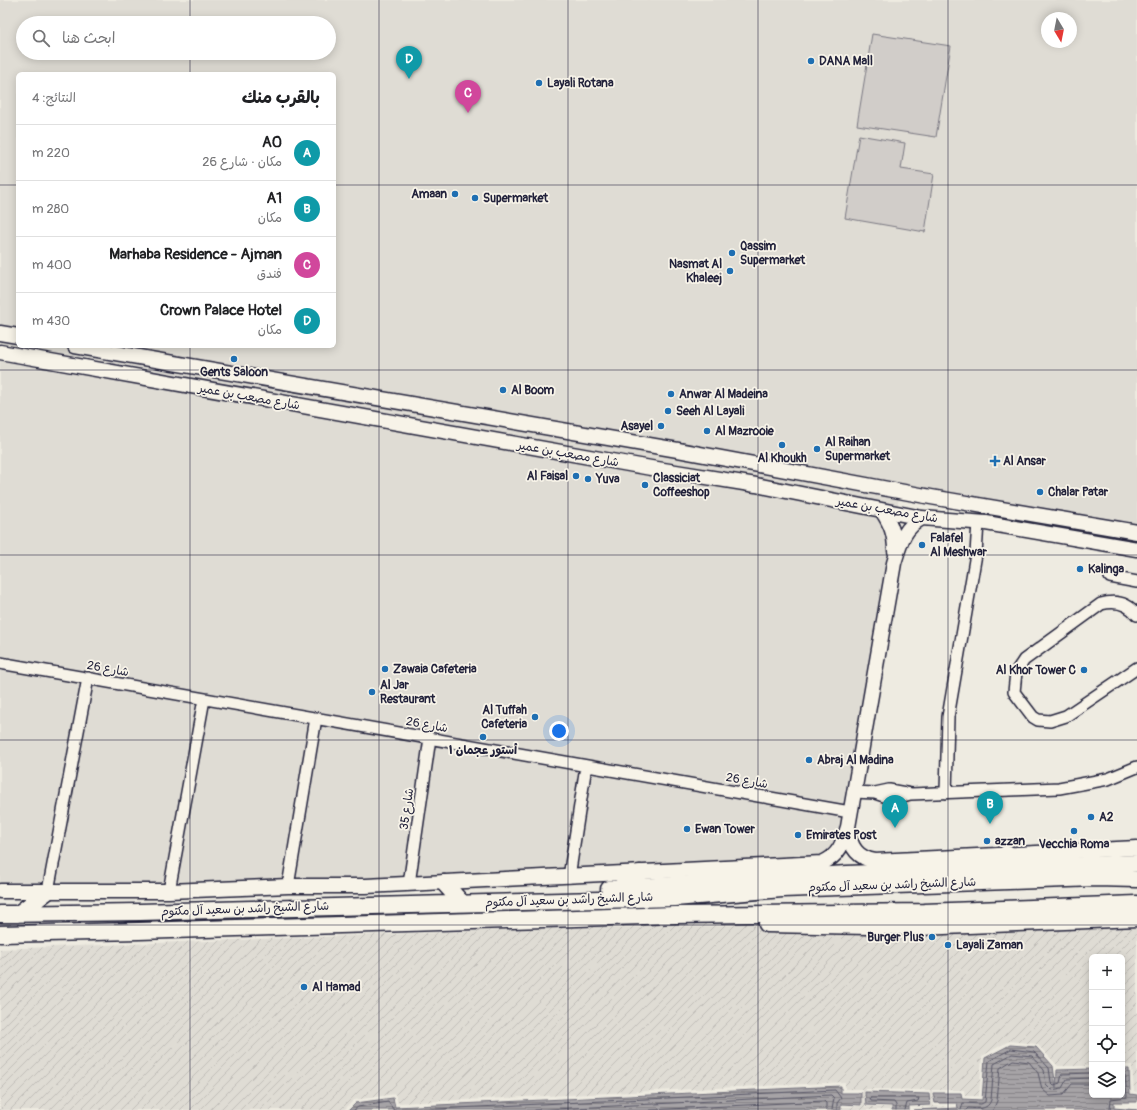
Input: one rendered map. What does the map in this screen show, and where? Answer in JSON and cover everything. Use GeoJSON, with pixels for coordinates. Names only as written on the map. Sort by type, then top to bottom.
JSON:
{"type":"FeatureCollection","features":[{"type":"Feature","properties":{"kind":"main road"},"geometry":{"type":"LineString","coordinates":[[1007,853],[1020,868]]}},
{"type":"Feature","properties":{"kind":"main road"},"geometry":{"type":"LineString","coordinates":[[573,899],[595,891],[619,888],[847,874],[1137,863]]}},
{"type":"Feature","properties":{"kind":"main road"},"geometry":{"type":"LineString","coordinates":[[619,888],[640,872]]}},
{"type":"Feature","properties":{"kind":"main road","name":"شارع الشيخ راشد بن سعيد آل مكتوم"},"geometry":{"type":"LineString","coordinates":[[0,914],[573,899],[675,898],[782,890],[1096,878],[1137,879]]}},
{"type":"Feature","properties":{"kind":"main road"},"geometry":{"type":"LineString","coordinates":[[444,883],[462,903]]}},
{"type":"Feature","properties":{"kind":"main road"},"geometry":{"type":"LineString","coordinates":[[18,914],[48,890]]}},
{"type":"Feature","properties":{"kind":"main road","name":"شارع الشيخ راشد بن سعيد آل مكتوم"},"geometry":{"type":"LineString","coordinates":[[0,934],[676,915],[924,912],[1136,907]]}},
{"type":"Feature","properties":{"kind":"street"},"geometry":{"type":"LineString","coordinates":[[0,333],[16,336]]}},
{"type":"Feature","properties":{"kind":"street","name":"شارع مصعب بن عمير"},"geometry":{"type":"LineString","coordinates":[[87,348],[670,449],[924,496],[1137,532]]}},
{"type":"Feature","properties":{"kind":"street","name":"شارع مصعب بن عمير"},"geometry":{"type":"LineString","coordinates":[[0,352],[487,440],[756,485],[922,518],[982,523],[1137,549]]}},
{"type":"Feature","properties":{"kind":"street"},"geometry":{"type":"LineString","coordinates":[[882,511],[892,525],[895,538],[894,563],[850,812],[848,827],[849,839],[854,850],[863,858],[875,861],[1007,853],[1137,848]]}},
{"type":"Feature","properties":{"kind":"street"},"geometry":{"type":"LineString","coordinates":[[894,563],[904,532],[913,522],[922,518]]}},
{"type":"Feature","properties":{"kind":"street"},"geometry":{"type":"LineString","coordinates":[[946,793],[948,717],[982,523]]}},
{"type":"Feature","properties":{"kind":"street"},"geometry":{"type":"LineString","coordinates":[[1110,577],[1137,582]]}},
{"type":"Feature","properties":{"kind":"street"},"geometry":{"type":"LineString","coordinates":[[1137,615],[1133,609],[1123,603],[1112,602],[1101,604],[1024,660],[1014,678],[1014,692],[1033,717],[1044,721],[1055,720],[1066,716],[1137,668]]}},
{"type":"Feature","properties":{"kind":"street","name":"شارع 26"},"geometry":{"type":"LineString","coordinates":[[0,663],[850,812]]}},
{"type":"Feature","properties":{"kind":"street"},"geometry":{"type":"LineString","coordinates":[[48,890],[88,678]]}},
{"type":"Feature","properties":{"kind":"street"},"geometry":{"type":"LineString","coordinates":[[169,890],[204,699]]}},
{"type":"Feature","properties":{"kind":"street"},"geometry":{"type":"LineString","coordinates":[[288,886],[316,718]]}},
{"type":"Feature","properties":{"kind":"street","name":"شارع 35"},"geometry":{"type":"LineString","coordinates":[[409,884],[430,738]]}},
{"type":"Feature","properties":{"kind":"street"},"geometry":{"type":"LineString","coordinates":[[569,877],[586,766]]}},
{"type":"Feature","properties":{"kind":"street"},"geometry":{"type":"LineString","coordinates":[[854,792],[875,793],[893,799],[911,794],[1042,790],[1076,786],[1108,779],[1137,767]]}},
{"type":"Feature","properties":{"kind":"street"},"geometry":{"type":"LineString","coordinates":[[0,891],[169,890],[288,886],[340,887],[569,877],[822,863],[832,857],[840,849],[848,827]]}},
{"type":"Feature","properties":{"kind":"shaded area"},"geometry":{"type":"Polygon","coordinates":[[[0,0],[1137,0],[1137,524],[901,485],[842,858],[484,890],[0,896],[0,0]]]}},
{"type":"Feature","properties":{"kind":"shaded area"},"geometry":{"type":"Polygon","coordinates":[[[872,34],[951,46],[936,137],[857,125],[872,34]]]}},
{"type":"Feature","properties":{"kind":"shaded area"},"geometry":{"type":"Polygon","coordinates":[[[859,135],[905,143],[901,169],[934,174],[925,232],[845,218],[859,135]]]}},
{"type":"Feature","properties":{"kind":"shaded area"},"geometry":{"type":"Polygon","coordinates":[[[1083,908],[1137,909],[1137,1092],[1134,1091],[1132,1065],[1125,1065],[1125,954],[1089,954],[1089,1066],[1058,1066],[1037,1044],[1009,1041],[982,1056],[979,1096],[965,1096],[964,1090],[932,1090],[934,1106],[953,1107],[912,1108],[931,1106],[930,1090],[865,1089],[865,1107],[891,1107],[890,1110],[842,1110],[842,1107],[862,1106],[862,1089],[845,1089],[845,1082],[398,1103],[395,1094],[354,1100],[344,1110],[0,1110],[0,949],[1083,908]]]}},
{"type":"Feature","properties":{"kind":"water"},"geometry":{"type":"Polygon","coordinates":[[[1010,1045],[1036,1047],[1053,1066],[1056,1088],[1057,1070],[1089,1069],[1089,1098],[1125,1098],[1125,1069],[1129,1069],[1130,1094],[1137,1095],[1137,1102],[1114,1102],[1114,1108],[1137,1110],[914,1110],[958,1108],[957,1103],[935,1103],[933,1093],[961,1093],[962,1099],[982,1100],[985,1058],[1010,1045]]]}},
{"type":"Feature","properties":{"kind":"water"},"geometry":{"type":"Polygon","coordinates":[[[841,1086],[841,1093],[861,1093],[861,1105],[841,1104],[841,1110],[349,1110],[356,1103],[393,1098],[395,1107],[841,1086]]]}},
{"type":"Feature","properties":{"kind":"water"},"geometry":{"type":"Polygon","coordinates":[[[865,1092],[929,1094],[930,1105],[909,1106],[909,1110],[892,1110],[892,1106],[866,1105],[865,1092]]]}},
{"type":"Feature","properties":{"kind":"place","name":"DANA Mall"},"geometry":{"type":"Point","coordinates":[811,61]}},
{"type":"Feature","properties":{"kind":"place","name":"Crown Palace Hotel"},"geometry":{"type":"Point","coordinates":[409,79]}},
{"type":"Feature","properties":{"kind":"place","name":"Layali Rotana"},"geometry":{"type":"Point","coordinates":[539,83]}},
{"type":"Feature","properties":{"kind":"place","name":"Marhaba Residence - Ajman"},"geometry":{"type":"Point","coordinates":[468,113]}},
{"type":"Feature","properties":{"kind":"place","name":"Amaan"},"geometry":{"type":"Point","coordinates":[455,194]}},
{"type":"Feature","properties":{"kind":"place","name":"Supermarket"},"geometry":{"type":"Point","coordinates":[475,198]}},
{"type":"Feature","properties":{"kind":"place","name":"Qassim Supermarket"},"geometry":{"type":"Point","coordinates":[732,253]}},
{"type":"Feature","properties":{"kind":"place","name":"Nasmat Al Khaleej"},"geometry":{"type":"Point","coordinates":[730,271]}},
{"type":"Feature","properties":{"kind":"place","name":"Gents Saloon"},"geometry":{"type":"Point","coordinates":[234,359]}},
{"type":"Feature","properties":{"kind":"place","name":"Al Boom"},"geometry":{"type":"Point","coordinates":[503,390]}},
{"type":"Feature","properties":{"kind":"place","name":"Anwar Al Madeina"},"geometry":{"type":"Point","coordinates":[671,394]}},
{"type":"Feature","properties":{"kind":"place","name":"Seeh Al Layali"},"geometry":{"type":"Point","coordinates":[668,411]}},
{"type":"Feature","properties":{"kind":"place","name":"Asayel"},"geometry":{"type":"Point","coordinates":[661,426]}},
{"type":"Feature","properties":{"kind":"place","name":"Al Mazrooie"},"geometry":{"type":"Point","coordinates":[707,431]}},
{"type":"Feature","properties":{"kind":"place","name":"Al Khoukh"},"geometry":{"type":"Point","coordinates":[782,445]}},
{"type":"Feature","properties":{"kind":"place","name":"Al Raihan Supermarket"},"geometry":{"type":"Point","coordinates":[817,449]}},
{"type":"Feature","properties":{"kind":"place","name":"Al Ansar"},"geometry":{"type":"Point","coordinates":[995,461]}},
{"type":"Feature","properties":{"kind":"place","name":"Al Faisal"},"geometry":{"type":"Point","coordinates":[576,476]}},
{"type":"Feature","properties":{"kind":"place","name":"Yuva"},"geometry":{"type":"Point","coordinates":[588,479]}},
{"type":"Feature","properties":{"kind":"place","name":"Classiciat Coffeeshop"},"geometry":{"type":"Point","coordinates":[645,485]}},
{"type":"Feature","properties":{"kind":"place","name":"Chalar Patar"},"geometry":{"type":"Point","coordinates":[1040,492]}},
{"type":"Feature","properties":{"kind":"place","name":"Falafel Al Meshwar"},"geometry":{"type":"Point","coordinates":[922,545]}},
{"type":"Feature","properties":{"kind":"place","name":"Kalinga"},"geometry":{"type":"Point","coordinates":[1080,569]}},
{"type":"Feature","properties":{"kind":"place","name":"Zawaia Cafeteria"},"geometry":{"type":"Point","coordinates":[385,669]}},
{"type":"Feature","properties":{"kind":"place","name":"Al Khor Tower C"},"geometry":{"type":"Point","coordinates":[1084,670]}},
{"type":"Feature","properties":{"kind":"place","name":"Al Jar Restaurant"},"geometry":{"type":"Point","coordinates":[372,692]}},
{"type":"Feature","properties":{"kind":"place","name":"Al Tuffah Cafeteria"},"geometry":{"type":"Point","coordinates":[535,717]}},
{"type":"Feature","properties":{"kind":"place","name":"أستور عجمان ١"},"geometry":{"type":"Point","coordinates":[483,737]}},
{"type":"Feature","properties":{"kind":"place","name":"Abraj Al Madina"},"geometry":{"type":"Point","coordinates":[809,760]}},
{"type":"Feature","properties":{"kind":"place","name":"A2"},"geometry":{"type":"Point","coordinates":[1091,817]}},
{"type":"Feature","properties":{"kind":"place","name":"A1"},"geometry":{"type":"Point","coordinates":[990,824]}},
{"type":"Feature","properties":{"kind":"place","name":"A0"},"geometry":{"type":"Point","coordinates":[895,828]}},
{"type":"Feature","properties":{"kind":"place","name":"Ewan Tower"},"geometry":{"type":"Point","coordinates":[687,829]}},
{"type":"Feature","properties":{"kind":"place","name":"Vecchia Roma"},"geometry":{"type":"Point","coordinates":[1074,831]}},
{"type":"Feature","properties":{"kind":"place","name":"Emirates Post"},"geometry":{"type":"Point","coordinates":[798,835]}},
{"type":"Feature","properties":{"kind":"place","name":"azzan"},"geometry":{"type":"Point","coordinates":[987,841]}},
{"type":"Feature","properties":{"kind":"place","name":"Burger Plus"},"geometry":{"type":"Point","coordinates":[932,937]}},
{"type":"Feature","properties":{"kind":"place","name":"Layali Zaman"},"geometry":{"type":"Point","coordinates":[948,945]}},
{"type":"Feature","properties":{"kind":"place","name":"Al Hamad"},"geometry":{"type":"Point","coordinates":[304,987]}}]}
